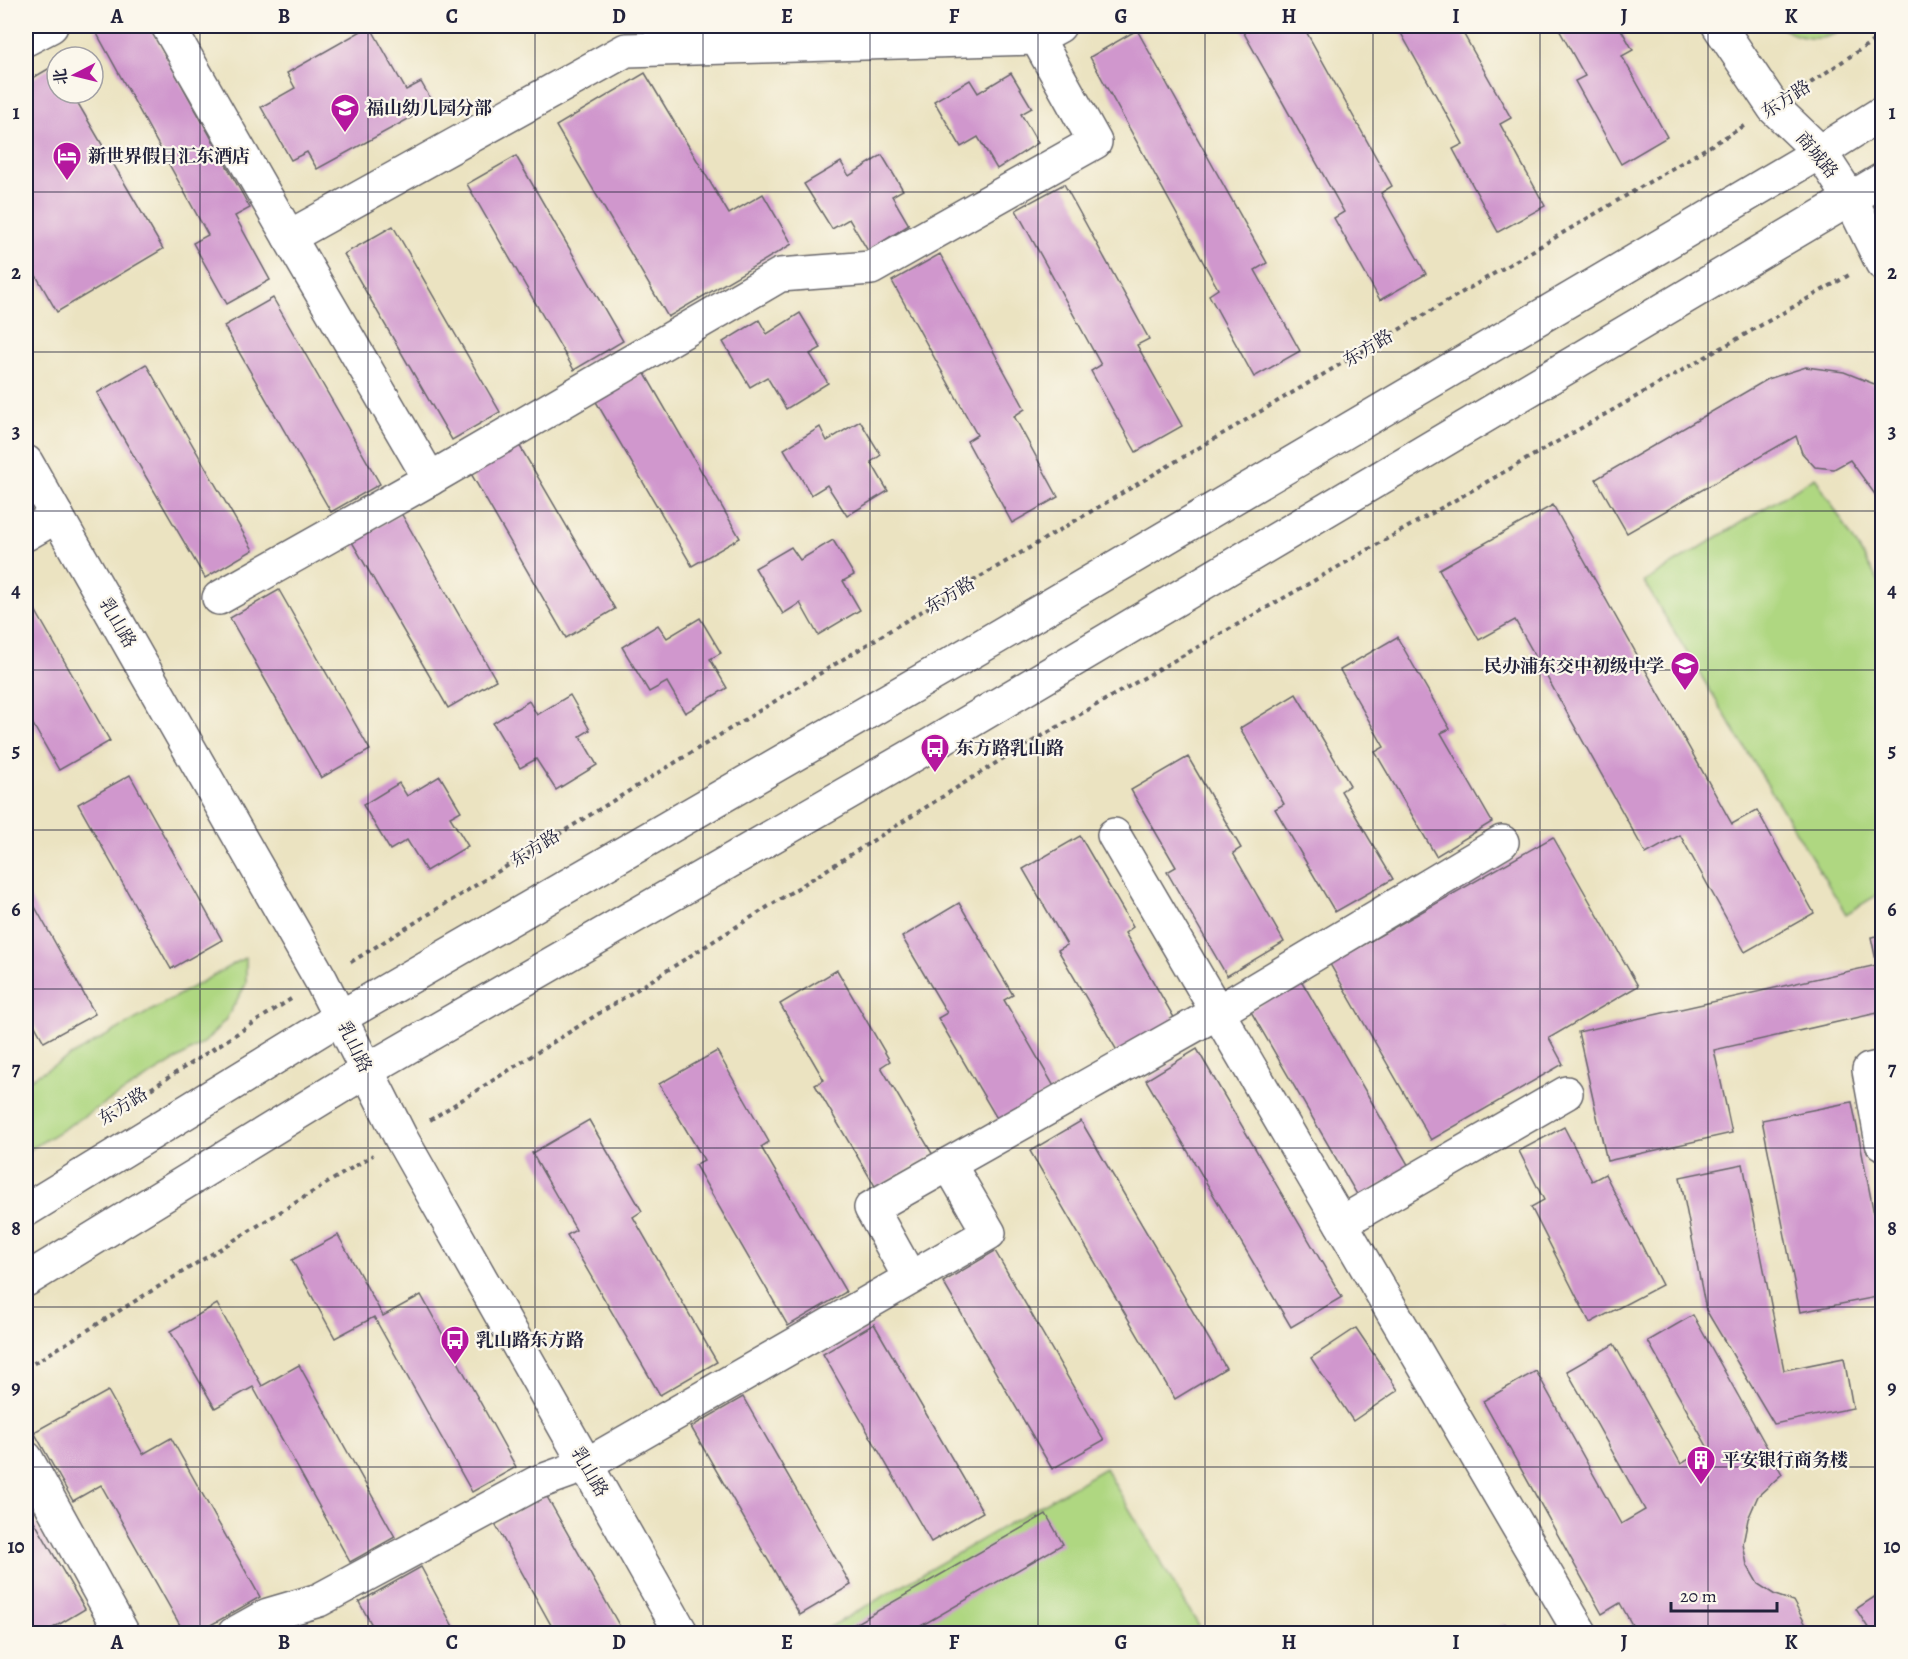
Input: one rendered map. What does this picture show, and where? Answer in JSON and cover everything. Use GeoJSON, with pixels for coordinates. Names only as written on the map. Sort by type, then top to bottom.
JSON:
{"type":"FeatureCollection","features":[{"type":"Feature","properties":{"kind":"main road"},"geometry":{"type":"LineString","coordinates":[[26,39],[51,26]]}},
{"type":"Feature","properties":{"kind":"main road"},"geometry":{"type":"LineString","coordinates":[[168,26],[430,479]]}},
{"type":"Feature","properties":{"kind":"main road","name":"商城路"},"geometry":{"type":"LineString","coordinates":[[1719,26],[1774,108],[1820,152],[1850,198],[1881,260]]}},
{"type":"Feature","properties":{"kind":"main road"},"geometry":{"type":"LineString","coordinates":[[219,598],[430,479],[780,275],[871,268],[1095,142],[1048,32],[619,38],[289,237]]}},
{"type":"Feature","properties":{"kind":"main road","name":"东方路"},"geometry":{"type":"LineString","coordinates":[[26,1210],[340,1017],[980,647],[1820,152],[1882,113]]}},
{"type":"Feature","properties":{"kind":"main road"},"geometry":{"type":"LineString","coordinates":[[26,1280],[366,1071],[922,750],[1882,180]]}},
{"type":"Feature","properties":{"kind":"main road","name":"乳山路"},"geometry":{"type":"LineString","coordinates":[[26,462],[321,980],[401,1138],[682,1634]]}},
{"type":"Feature","properties":{"kind":"main road"},"geometry":{"type":"LineString","coordinates":[[26,534],[57,516]]}},
{"type":"Feature","properties":{"kind":"main road"},"geometry":{"type":"LineString","coordinates":[[1114,835],[1581,1634]]}},
{"type":"Feature","properties":{"kind":"main road"},"geometry":{"type":"LineString","coordinates":[[910,1278],[871,1208],[1218,1012],[1502,842]]}},
{"type":"Feature","properties":{"kind":"main road"},"geometry":{"type":"LineString","coordinates":[[1882,1067],[1869,1070],[1882,1143]]}},
{"type":"Feature","properties":{"kind":"main road"},"geometry":{"type":"LineString","coordinates":[[1341,1223],[1566,1093]]}},
{"type":"Feature","properties":{"kind":"main road"},"geometry":{"type":"LineString","coordinates":[[234,1634],[268,1615],[319,1600],[536,1483],[586,1465],[989,1233],[949,1164]]}},
{"type":"Feature","properties":{"kind":"main road"},"geometry":{"type":"LineString","coordinates":[[26,1458],[123,1634]]}},
{"type":"Feature","properties":{"kind":"path","name":"东方路"},"geometry":{"type":"LineString","coordinates":[[104,1118],[321,980],[913,617],[1774,108],[1882,35]]}},
{"type":"Feature","properties":{"kind":"path"},"geometry":{"type":"LineString","coordinates":[[26,1368],[401,1138],[1007,756],[1881,260]]}},
{"type":"Feature","properties":{"kind":"green space"},"geometry":{"type":"Polygon","coordinates":[[[1779,26],[1852,26],[1831,36],[1812,38],[1796,35],[1779,26]]]}},
{"type":"Feature","properties":{"kind":"green space"},"geometry":{"type":"Polygon","coordinates":[[[1815,477],[1882,587],[1882,892],[1846,914],[1644,582],[1815,477]]]}},
{"type":"Feature","properties":{"kind":"green space"},"geometry":{"type":"Polygon","coordinates":[[[246,957],[246,984],[226,1019],[205,1042],[26,1152],[26,1081],[246,957]]]}},
{"type":"Feature","properties":{"kind":"green space"},"geometry":{"type":"Polygon","coordinates":[[[1105,1468],[1203,1633],[818,1634],[1105,1468]]]}},
{"type":"Feature","properties":{"kind":"building"},"geometry":{"type":"Polygon","coordinates":[[[103,26],[149,26],[250,208],[235,216],[270,280],[227,304],[193,243],[208,235],[95,30],[103,26]]]}},
{"type":"Feature","properties":{"kind":"building"},"geometry":{"type":"Polygon","coordinates":[[[370,26],[406,90],[421,82],[434,105],[317,169],[307,152],[291,160],[261,107],[295,88],[287,73],[370,26]]]}},
{"type":"Feature","properties":{"kind":"building"},"geometry":{"type":"Polygon","coordinates":[[[1240,26],[1303,26],[1392,186],[1381,193],[1426,274],[1380,300],[1334,218],[1344,212],[1240,26]]]}},
{"type":"Feature","properties":{"kind":"building"},"geometry":{"type":"Polygon","coordinates":[[[1397,26],[1459,26],[1511,118],[1500,124],[1545,206],[1498,232],[1453,149],[1463,144],[1397,26]]]}},
{"type":"Feature","properties":{"kind":"building"},"geometry":{"type":"Polygon","coordinates":[[[1557,26],[1619,26],[1633,50],[1622,56],[1667,137],[1621,164],[1575,81],[1585,76],[1557,26]]]}},
{"type":"Feature","properties":{"kind":"building"},"geometry":{"type":"Polygon","coordinates":[[[1137,30],[1267,263],[1255,270],[1300,351],[1254,377],[1209,295],[1218,289],[1090,57],[1137,30]]]}},
{"type":"Feature","properties":{"kind":"building"},"geometry":{"type":"Polygon","coordinates":[[[45,71],[45,105],[79,105],[163,249],[57,312],[26,258],[26,82],[45,71]]]}},
{"type":"Feature","properties":{"kind":"building"},"geometry":{"type":"Polygon","coordinates":[[[645,73],[729,214],[763,194],[792,244],[668,317],[556,126],[645,73]]]}},
{"type":"Feature","properties":{"kind":"building"},"geometry":{"type":"Polygon","coordinates":[[[1011,73],[1032,108],[1021,114],[1038,143],[997,169],[978,137],[961,147],[934,101],[970,80],[978,93],[1011,73]]]}},
{"type":"Feature","properties":{"kind":"building"},"geometry":{"type":"Polygon","coordinates":[[[882,155],[903,190],[892,196],[909,225],[868,251],[849,219],[832,229],[804,184],[841,162],[849,176],[882,155]]]}},
{"type":"Feature","properties":{"kind":"building"},"geometry":{"type":"Polygon","coordinates":[[[516,156],[623,341],[574,370],[467,184],[516,156]]]}},
{"type":"Feature","properties":{"kind":"building"},"geometry":{"type":"Polygon","coordinates":[[[1064,184],[1149,339],[1137,345],[1182,426],[1136,452],[1091,371],[1101,365],[1016,210],[1064,184]]]}},
{"type":"Feature","properties":{"kind":"building"},"geometry":{"type":"Polygon","coordinates":[[[393,226],[500,412],[452,440],[344,254],[393,226]]]}},
{"type":"Feature","properties":{"kind":"building"},"geometry":{"type":"Polygon","coordinates":[[[940,254],[1025,409],[1014,416],[1058,497],[1012,523],[967,441],[977,435],[892,281],[940,254]]]}},
{"type":"Feature","properties":{"kind":"building"},"geometry":{"type":"Polygon","coordinates":[[[273,298],[380,484],[331,512],[224,326],[273,298]]]}},
{"type":"Feature","properties":{"kind":"building"},"geometry":{"type":"Polygon","coordinates":[[[800,313],[821,348],[810,354],[828,383],[786,409],[767,377],[750,387],[723,342],[759,320],[767,334],[800,313]]]}},
{"type":"Feature","properties":{"kind":"building"},"geometry":{"type":"Polygon","coordinates":[[[146,364],[253,550],[205,578],[97,393],[146,364]]]}},
{"type":"Feature","properties":{"kind":"building"},"geometry":{"type":"Polygon","coordinates":[[[1806,367],[1844,372],[1882,387],[1882,504],[1850,460],[1834,469],[1815,467],[1802,453],[1796,436],[1627,533],[1596,479],[1768,379],[1806,367]]]}},
{"type":"Feature","properties":{"kind":"building"},"geometry":{"type":"Polygon","coordinates":[[[644,372],[740,538],[692,566],[595,400],[644,372]]]}},
{"type":"Feature","properties":{"kind":"building"},"geometry":{"type":"Polygon","coordinates":[[[860,421],[881,455],[871,462],[888,491],[847,516],[827,485],[811,495],[784,449],[820,427],[827,441],[860,421]]]}},
{"type":"Feature","properties":{"kind":"building"},"geometry":{"type":"Polygon","coordinates":[[[518,443],[615,609],[566,638],[470,472],[518,443]]]}},
{"type":"Feature","properties":{"kind":"building"},"geometry":{"type":"Polygon","coordinates":[[[1553,505],[1732,824],[1757,810],[1814,913],[1745,952],[1680,835],[1646,854],[1515,620],[1479,640],[1439,569],[1553,505]]]}},
{"type":"Feature","properties":{"kind":"building"},"geometry":{"type":"Polygon","coordinates":[[[401,513],[496,680],[448,708],[352,542],[401,513]]]}},
{"type":"Feature","properties":{"kind":"building"},"geometry":{"type":"Polygon","coordinates":[[[833,540],[854,575],[843,581],[860,610],[818,635],[800,603],[783,614],[755,568],[791,547],[800,560],[833,540]]]}},
{"type":"Feature","properties":{"kind":"building"},"geometry":{"type":"Polygon","coordinates":[[[279,590],[370,750],[321,778],[230,618],[279,590]]]}},
{"type":"Feature","properties":{"kind":"building"},"geometry":{"type":"Polygon","coordinates":[[[26,594],[110,741],[59,770],[26,712],[26,594]]]}},
{"type":"Feature","properties":{"kind":"building"},"geometry":{"type":"Polygon","coordinates":[[[700,618],[721,653],[710,659],[727,688],[685,713],[667,682],[649,692],[622,647],[658,625],[667,638],[700,618]]]}},
{"type":"Feature","properties":{"kind":"building"},"geometry":{"type":"Polygon","coordinates":[[[1397,637],[1450,729],[1441,733],[1492,822],[1436,856],[1375,752],[1384,747],[1340,670],[1397,637]]]}},
{"type":"Feature","properties":{"kind":"building"},"geometry":{"type":"Polygon","coordinates":[[[1296,694],[1350,785],[1341,791],[1393,879],[1335,912],[1275,809],[1284,804],[1240,728],[1296,694]]]}},
{"type":"Feature","properties":{"kind":"building"},"geometry":{"type":"Polygon","coordinates":[[[570,695],[590,730],[580,736],[597,765],[556,790],[536,759],[520,768],[493,723],[529,701],[537,715],[570,695]]]}},
{"type":"Feature","properties":{"kind":"building"},"geometry":{"type":"Polygon","coordinates":[[[1188,757],[1241,848],[1233,853],[1284,942],[1227,976],[1167,872],[1176,867],[1131,790],[1188,757]]]}},
{"type":"Feature","properties":{"kind":"building"},"geometry":{"type":"Polygon","coordinates":[[[130,775],[222,940],[171,969],[78,804],[130,775]]]}},
{"type":"Feature","properties":{"kind":"building"},"geometry":{"type":"Polygon","coordinates":[[[440,776],[461,811],[450,817],[468,846],[426,871],[407,840],[390,850],[363,805],[399,783],[407,796],[440,776]]]}},
{"type":"Feature","properties":{"kind":"building"},"geometry":{"type":"Polygon","coordinates":[[[1080,836],[1133,927],[1125,933],[1176,1021],[1119,1054],[1058,950],[1067,945],[1023,869],[1080,836]]]}},
{"type":"Feature","properties":{"kind":"building"},"geometry":{"type":"Polygon","coordinates":[[[1553,837],[1638,986],[1549,1038],[1563,1064],[1431,1140],[1330,964],[1553,837]]]}},
{"type":"Feature","properties":{"kind":"building"},"geometry":{"type":"Polygon","coordinates":[[[26,891],[95,1014],[44,1042],[26,1010],[26,891]]]}},
{"type":"Feature","properties":{"kind":"building"},"geometry":{"type":"Polygon","coordinates":[[[959,903],[1013,995],[1004,1000],[1055,1088],[999,1122],[938,1018],[947,1013],[902,937],[959,903]]]}},
{"type":"Feature","properties":{"kind":"building"},"geometry":{"type":"Polygon","coordinates":[[[1882,935],[1882,1012],[1714,1050],[1732,1133],[1607,1161],[1578,1032],[1877,965],[1871,937],[1882,935]]]}},
{"type":"Feature","properties":{"kind":"building"},"geometry":{"type":"Polygon","coordinates":[[[837,970],[890,1061],[881,1067],[933,1155],[876,1188],[815,1085],[824,1080],[780,1004],[837,970]]]}},
{"type":"Feature","properties":{"kind":"building"},"geometry":{"type":"Polygon","coordinates":[[[1301,980],[1410,1168],[1359,1198],[1250,1010],[1301,980]]]}},
{"type":"Feature","properties":{"kind":"building"},"geometry":{"type":"Polygon","coordinates":[[[1197,1049],[1342,1297],[1291,1327],[1146,1080],[1197,1049]]]}},
{"type":"Feature","properties":{"kind":"building"},"geometry":{"type":"Polygon","coordinates":[[[717,1051],[769,1142],[761,1147],[846,1292],[788,1326],[695,1165],[704,1160],[659,1084],[717,1051]]]}},
{"type":"Feature","properties":{"kind":"building"},"geometry":{"type":"Polygon","coordinates":[[[1852,1102],[1882,1255],[1882,1296],[1800,1312],[1762,1120],[1852,1102]]]}},
{"type":"Feature","properties":{"kind":"building"},"geometry":{"type":"Polygon","coordinates":[[[589,1120],[642,1211],[633,1217],[717,1362],[660,1395],[567,1235],[576,1230],[532,1153],[589,1120]]]}},
{"type":"Feature","properties":{"kind":"building"},"geometry":{"type":"Polygon","coordinates":[[[1081,1121],[1226,1368],[1175,1399],[1030,1151],[1081,1121]]]}},
{"type":"Feature","properties":{"kind":"building"},"geometry":{"type":"Polygon","coordinates":[[[1564,1127],[1592,1181],[1605,1174],[1662,1285],[1590,1323],[1531,1207],[1544,1200],[1519,1151],[1564,1127]]]}},
{"type":"Feature","properties":{"kind":"building"},"geometry":{"type":"Polygon","coordinates":[[[1743,1164],[1784,1370],[1844,1358],[1853,1408],[1774,1424],[1706,1310],[1680,1177],[1743,1164]]]}},
{"type":"Feature","properties":{"kind":"building"},"geometry":{"type":"Polygon","coordinates":[[[338,1235],[383,1316],[421,1295],[516,1467],[472,1492],[374,1317],[335,1338],[292,1260],[338,1235]]]}},
{"type":"Feature","properties":{"kind":"building"},"geometry":{"type":"Polygon","coordinates":[[[995,1251],[1104,1440],[1052,1469],[943,1282],[995,1251]]]}},
{"type":"Feature","properties":{"kind":"building"},"geometry":{"type":"Polygon","coordinates":[[[217,1304],[262,1386],[299,1365],[395,1537],[350,1562],[253,1387],[215,1408],[170,1331],[217,1304]]]}},
{"type":"Feature","properties":{"kind":"building","name":"平安银行商务楼"},"geometry":{"type":"Polygon","coordinates":[[[1693,1315],[1782,1474],[1758,1496],[1748,1519],[1743,1544],[1747,1565],[1758,1584],[1775,1595],[1793,1601],[1811,1634],[1637,1634],[1620,1603],[1602,1614],[1483,1401],[1536,1371],[1621,1524],[1645,1510],[1567,1371],[1614,1344],[1681,1464],[1708,1448],[1648,1341],[1693,1315]]]}},
{"type":"Feature","properties":{"kind":"building"},"geometry":{"type":"Polygon","coordinates":[[[874,1324],[983,1512],[931,1542],[823,1354],[874,1324]]]}},
{"type":"Feature","properties":{"kind":"building"},"geometry":{"type":"Polygon","coordinates":[[[1356,1328],[1398,1390],[1353,1421],[1311,1358],[1356,1328]]]}},
{"type":"Feature","properties":{"kind":"building"},"geometry":{"type":"Polygon","coordinates":[[[108,1391],[143,1454],[171,1438],[260,1597],[195,1634],[185,1634],[101,1485],[73,1501],[34,1432],[108,1391]]]}},
{"type":"Feature","properties":{"kind":"building"},"geometry":{"type":"Polygon","coordinates":[[[743,1397],[851,1585],[800,1615],[691,1427],[743,1397]]]}},
{"type":"Feature","properties":{"kind":"building"},"geometry":{"type":"Polygon","coordinates":[[[546,1495],[624,1634],[556,1634],[495,1524],[546,1495]]]}},
{"type":"Feature","properties":{"kind":"building"},"geometry":{"type":"Polygon","coordinates":[[[26,1507],[85,1609],[43,1634],[26,1634],[26,1507]]]}},
{"type":"Feature","properties":{"kind":"building"},"geometry":{"type":"Polygon","coordinates":[[[1046,1514],[1063,1544],[907,1634],[849,1634],[846,1629],[1046,1514]]]}},
{"type":"Feature","properties":{"kind":"building"},"geometry":{"type":"Polygon","coordinates":[[[421,1567],[457,1634],[377,1634],[359,1602],[421,1567]]]}},
{"type":"Feature","properties":{"kind":"building"},"geometry":{"type":"Polygon","coordinates":[[[1882,1592],[1882,1634],[1872,1634],[1856,1609],[1882,1592]]]}},
{"type":"Feature","properties":{"kind":"building"},"geometry":{"type":"Polygon","coordinates":[[[1504,1624],[1510,1634],[1489,1634],[1504,1624]]]}},
{"type":"Feature","properties":{"kind":"place","name":"福山幼儿园分部"},"geometry":{"type":"Point","coordinates":[345,134]}},
{"type":"Feature","properties":{"kind":"place","name":"新世界假日汇东酒店"},"geometry":{"type":"Point","coordinates":[67,182]}},
{"type":"Feature","properties":{"kind":"place","name":"民办浦东交中初级中学"},"geometry":{"type":"Point","coordinates":[1685,692]}},
{"type":"Feature","properties":{"kind":"place","name":"东方路乳山路"},"geometry":{"type":"Point","coordinates":[935,774]}},
{"type":"Feature","properties":{"kind":"place","name":"乳山路东方路"},"geometry":{"type":"Point","coordinates":[455,1366]}},
{"type":"Feature","properties":{"kind":"place","name":"平安银行商务楼"},"geometry":{"type":"Point","coordinates":[1701,1486]}}]}
